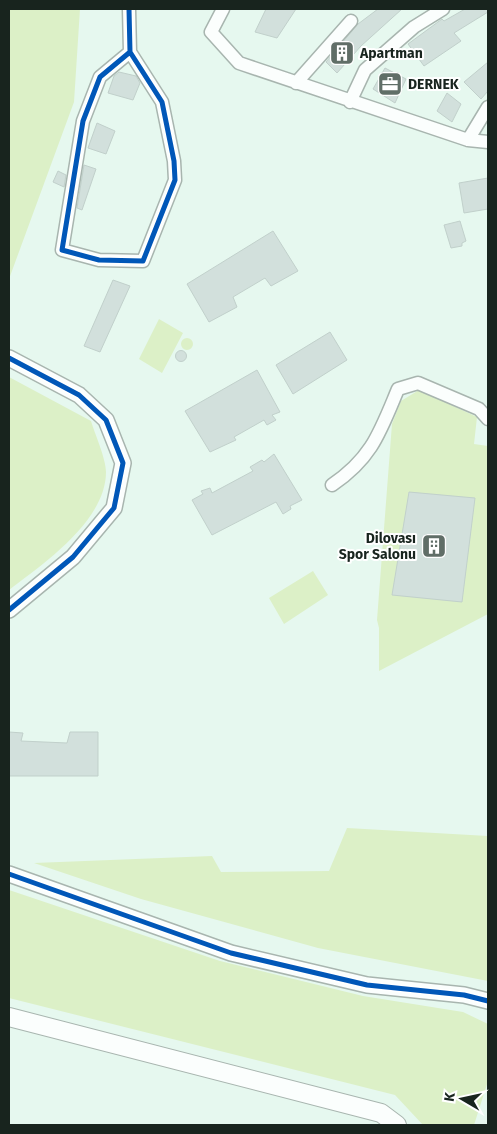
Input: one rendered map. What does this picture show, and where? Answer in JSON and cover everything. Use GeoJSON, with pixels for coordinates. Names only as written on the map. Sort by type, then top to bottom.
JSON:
{"type":"FeatureCollection","features":[{"type":"Feature","properties":{"kind":"main road"},"geometry":{"type":"LineString","coordinates":[[9,1017],[381,1113],[397,1125]]}},
{"type":"Feature","properties":{"kind":"street"},"geometry":{"type":"LineString","coordinates":[[128,9],[130,52],[162,102],[174,161],[175,180],[143,261],[99,260],[62,250],[67,213],[83,121],[100,77],[130,52]]}},
{"type":"Feature","properties":{"kind":"street"},"geometry":{"type":"LineString","coordinates":[[223,9],[211,32],[239,64],[468,140],[488,142]]}},
{"type":"Feature","properties":{"kind":"street"},"geometry":{"type":"LineString","coordinates":[[350,102],[365,70],[414,27],[442,9]]}},
{"type":"Feature","properties":{"kind":"street"},"geometry":{"type":"LineString","coordinates":[[296,83],[351,21]]}},
{"type":"Feature","properties":{"kind":"street"},"geometry":{"type":"LineString","coordinates":[[468,140],[488,107]]}},
{"type":"Feature","properties":{"kind":"street"},"geometry":{"type":"LineString","coordinates":[[9,358],[79,395],[106,420],[123,463],[114,508],[74,557],[9,610]]}},
{"type":"Feature","properties":{"kind":"street"},"geometry":{"type":"LineString","coordinates":[[332,485],[349,473],[375,444],[398,390],[418,383],[480,409],[488,419]]}},
{"type":"Feature","properties":{"kind":"street"},"geometry":{"type":"LineString","coordinates":[[9,874],[231,953],[367,985],[464,995],[488,1001]]}},
{"type":"Feature","properties":{"kind":"green space"},"geometry":{"type":"Polygon","coordinates":[[[9,9],[80,9],[74,102],[9,279],[9,9]]]}},
{"type":"Feature","properties":{"kind":"green space"},"geometry":{"type":"Polygon","coordinates":[[[159,319],[183,333],[162,373],[139,359],[159,319]]]}},
{"type":"Feature","properties":{"kind":"green space"},"geometry":{"type":"Polygon","coordinates":[[[185,338],[189,338],[193,344],[189,350],[185,350],[181,346],[181,342],[185,338]]]}},
{"type":"Feature","properties":{"kind":"green space"},"geometry":{"type":"Polygon","coordinates":[[[9,377],[91,421],[106,472],[103,490],[96,507],[84,524],[55,554],[9,590],[9,377]]]}},
{"type":"Feature","properties":{"kind":"green space"},"geometry":{"type":"Polygon","coordinates":[[[419,390],[477,417],[474,444],[488,446],[488,614],[379,671],[379,628],[377,620],[392,424],[401,401],[419,390]]]}},
{"type":"Feature","properties":{"kind":"green space"},"geometry":{"type":"Polygon","coordinates":[[[313,571],[328,595],[284,624],[269,598],[313,571]]]}},
{"type":"Feature","properties":{"kind":"green space"},"geometry":{"type":"Polygon","coordinates":[[[347,828],[488,836],[488,981],[318,948],[141,899],[34,863],[212,856],[221,872],[329,871],[347,828]]]}},
{"type":"Feature","properties":{"kind":"green space"},"geometry":{"type":"Polygon","coordinates":[[[9,890],[220,961],[363,996],[463,1012],[488,1024],[488,1081],[474,1125],[423,1125],[395,1095],[9,998],[9,890]]]}},
{"type":"Feature","properties":{"kind":"building"},"geometry":{"type":"Polygon","coordinates":[[[266,9],[296,9],[277,38],[255,32],[266,9]]]}},
{"type":"Feature","properties":{"kind":"building"},"geometry":{"type":"Polygon","coordinates":[[[378,9],[402,9],[361,46],[337,73],[326,62],[358,24],[378,9]]]}},
{"type":"Feature","properties":{"kind":"building"},"geometry":{"type":"Polygon","coordinates":[[[465,9],[488,9],[488,12],[454,33],[461,41],[424,66],[408,44],[442,19],[444,21],[465,9]]]}},
{"type":"Feature","properties":{"kind":"building"},"geometry":{"type":"Polygon","coordinates":[[[488,62],[488,91],[481,99],[464,82],[488,62]]]}},
{"type":"Feature","properties":{"kind":"building","name":"DERNEK"},"geometry":{"type":"Polygon","coordinates":[[[385,68],[406,79],[395,103],[373,89],[385,68]]]}},
{"type":"Feature","properties":{"kind":"building"},"geometry":{"type":"Polygon","coordinates":[[[119,72],[136,76],[140,83],[133,100],[108,93],[114,76],[119,72]]]}},
{"type":"Feature","properties":{"kind":"building"},"geometry":{"type":"Polygon","coordinates":[[[447,93],[461,104],[452,122],[437,111],[447,93]]]}},
{"type":"Feature","properties":{"kind":"building"},"geometry":{"type":"Polygon","coordinates":[[[97,123],[115,131],[106,154],[88,148],[97,123]]]}},
{"type":"Feature","properties":{"kind":"building"},"geometry":{"type":"Polygon","coordinates":[[[84,165],[96,169],[82,210],[77,208],[84,165]]]}},
{"type":"Feature","properties":{"kind":"building"},"geometry":{"type":"Polygon","coordinates":[[[58,171],[66,175],[64,187],[53,182],[58,171]]]}},
{"type":"Feature","properties":{"kind":"building"},"geometry":{"type":"Polygon","coordinates":[[[488,178],[488,209],[464,213],[459,183],[488,178]]]}},
{"type":"Feature","properties":{"kind":"building"},"geometry":{"type":"Polygon","coordinates":[[[460,221],[466,241],[462,243],[462,246],[451,248],[444,225],[460,221]]]}},
{"type":"Feature","properties":{"kind":"building"},"geometry":{"type":"Polygon","coordinates":[[[273,231],[298,271],[271,286],[265,278],[233,297],[237,307],[209,322],[187,284],[273,231]]]}},
{"type":"Feature","properties":{"kind":"building"},"geometry":{"type":"Polygon","coordinates":[[[113,280],[130,286],[100,352],[84,346],[113,280]]]}},
{"type":"Feature","properties":{"kind":"building"},"geometry":{"type":"Polygon","coordinates":[[[330,332],[347,360],[293,394],[276,365],[330,332]]]}},
{"type":"Feature","properties":{"kind":"building"},"geometry":{"type":"Polygon","coordinates":[[[181,350],[187,356],[181,362],[175,356],[181,350]]]}},
{"type":"Feature","properties":{"kind":"building"},"geometry":{"type":"Polygon","coordinates":[[[257,370],[280,412],[272,415],[276,420],[267,425],[264,420],[234,437],[236,440],[210,452],[185,411],[257,370]]]}},
{"type":"Feature","properties":{"kind":"building"},"geometry":{"type":"Polygon","coordinates":[[[274,454],[302,500],[290,506],[291,509],[283,514],[276,502],[212,535],[192,500],[203,494],[201,491],[210,488],[212,493],[253,471],[250,467],[262,460],[264,462],[274,454]]]}},
{"type":"Feature","properties":{"kind":"building","name":"Dilovası Spor Salonu"},"geometry":{"type":"Polygon","coordinates":[[[409,492],[475,498],[462,602],[392,595],[409,492]]]}},
{"type":"Feature","properties":{"kind":"building"},"geometry":{"type":"Polygon","coordinates":[[[9,732],[23,733],[21,741],[67,743],[70,732],[98,732],[98,776],[9,776],[9,732]]]}},
{"type":"Feature","properties":{"kind":"cycle path"},"geometry":{"type":"LineString","coordinates":[[129,9],[130,52],[162,102],[174,161],[175,180],[143,261],[99,260],[62,250],[83,121],[100,77],[130,52]]}},
{"type":"Feature","properties":{"kind":"cycle path"},"geometry":{"type":"LineString","coordinates":[[9,358],[79,395],[106,420],[123,463],[114,508],[73,557],[9,610]]}},
{"type":"Feature","properties":{"kind":"cycle path"},"geometry":{"type":"LineString","coordinates":[[9,874],[231,953],[367,985],[464,995],[488,1001]]}},
{"type":"Feature","properties":{"kind":"place","name":"Apartman"},"geometry":{"type":"Point","coordinates":[342,53]}},
{"type":"Feature","properties":{"kind":"place","name":"DERNEK"},"geometry":{"type":"Point","coordinates":[390,84]}},
{"type":"Feature","properties":{"kind":"place","name":"Dilovası Spor Salonu"},"geometry":{"type":"Point","coordinates":[434,546]}}]}
